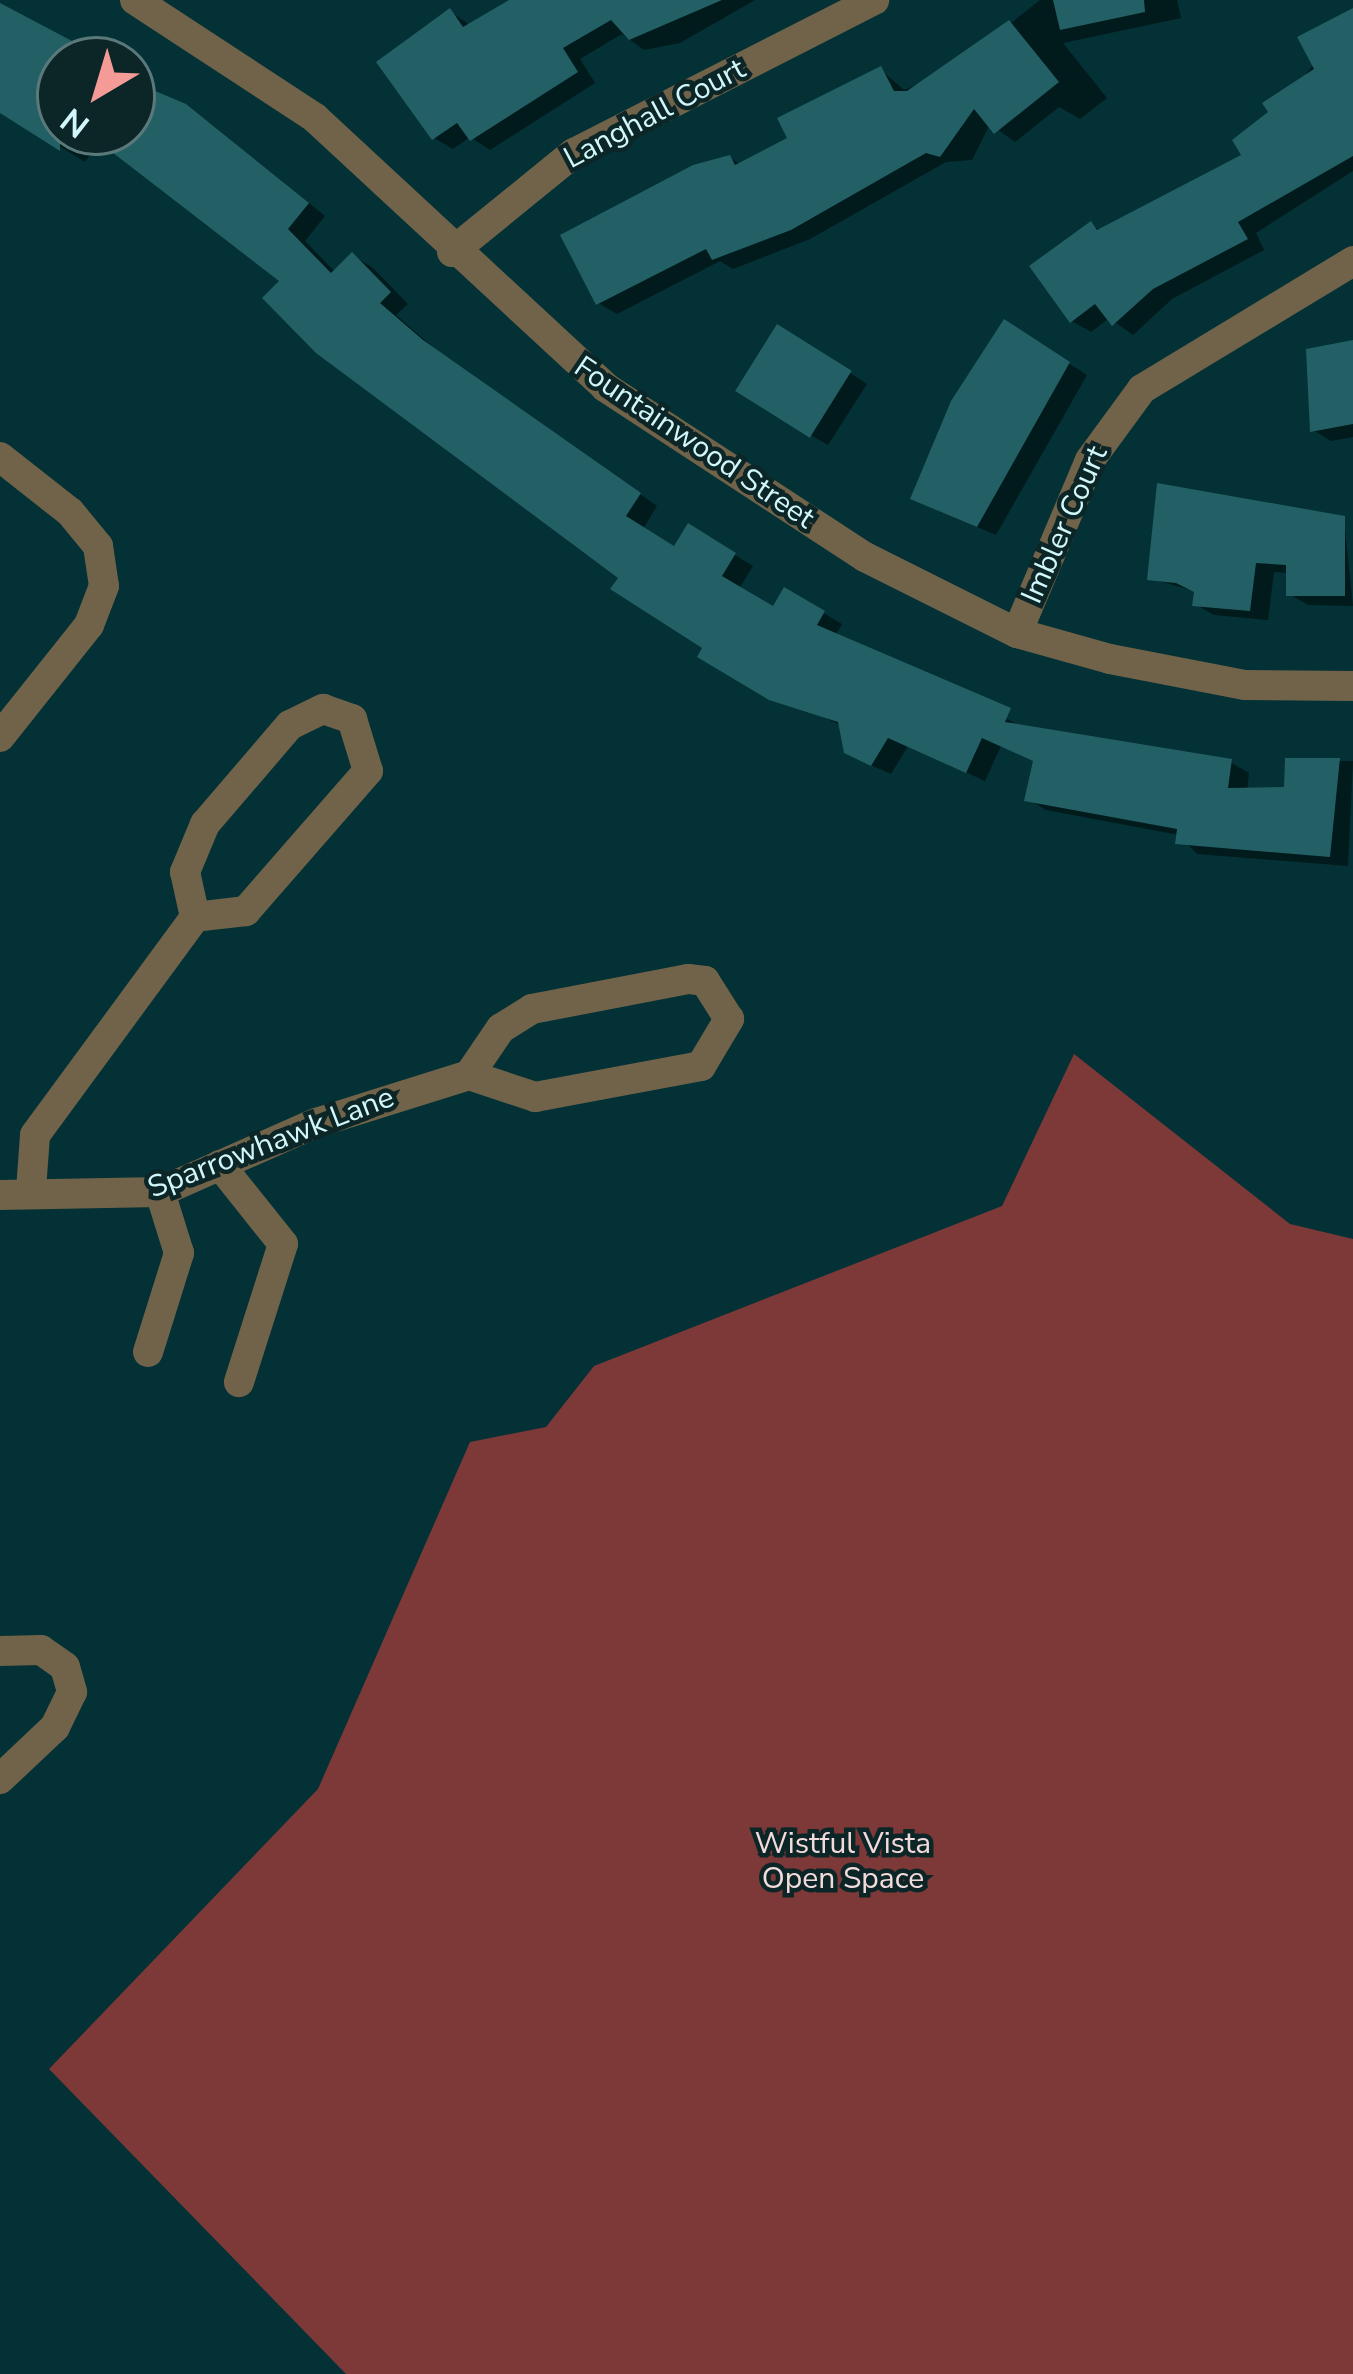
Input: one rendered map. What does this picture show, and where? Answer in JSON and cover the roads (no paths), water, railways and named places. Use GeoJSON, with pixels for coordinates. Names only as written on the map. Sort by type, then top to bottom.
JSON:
{"type":"FeatureCollection","features":[{"type":"Feature","properties":{"kind":"street","name":"Fountainwood Street"},"geometry":{"type":"LineString","coordinates":[[135,0],[315,118],[519,318],[692,446],[865,557],[1017,633],[1245,685],[1353,686]]}},
{"type":"Feature","properties":{"kind":"street","name":"Langhall Court"},"geometry":{"type":"LineString","coordinates":[[452,252],[574,153],[874,0]]}},
{"type":"Feature","properties":{"kind":"street","name":"Imbler Court"},"geometry":{"type":"LineString","coordinates":[[1017,633],[1090,460],[1142,389],[1353,261]]}},
{"type":"Feature","properties":{"kind":"street"},"geometry":{"type":"LineString","coordinates":[[0,457],[70,512],[98,546],[104,586],[89,625],[0,737]]}},
{"type":"Feature","properties":{"kind":"street"},"geometry":{"type":"LineString","coordinates":[[15,1192],[35,1135],[195,917],[246,911],[368,771],[367,740],[352,719],[323,709],[290,725],[205,824],[184,872],[195,917]]}},
{"type":"Feature","properties":{"kind":"street"},"geometry":{"type":"LineString","coordinates":[[688,979],[705,981],[729,1019],[701,1066],[535,1097],[469,1075],[502,1028],[532,1010],[688,979]]}},
{"type":"Feature","properties":{"kind":"street","name":"Sparrowhawk Lane"},"geometry":{"type":"LineString","coordinates":[[15,1192],[160,1192],[220,1165],[469,1075]]}},
{"type":"Feature","properties":{"kind":"street"},"geometry":{"type":"LineString","coordinates":[[220,1165],[283,1244],[239,1382]]}},
{"type":"Feature","properties":{"kind":"street"},"geometry":{"type":"LineString","coordinates":[[148,1352],[179,1253],[160,1192]]}},
{"type":"Feature","properties":{"kind":"street"},"geometry":{"type":"LineString","coordinates":[[0,1652],[41,1650],[64,1667],[72,1692],[55,1727],[0,1779]]}},
{"type":"Feature","properties":{"kind":"park label","name":"Wistful Vista Open Space"},"geometry":{"type":"Point","coordinates":[843,1861]}}]}
